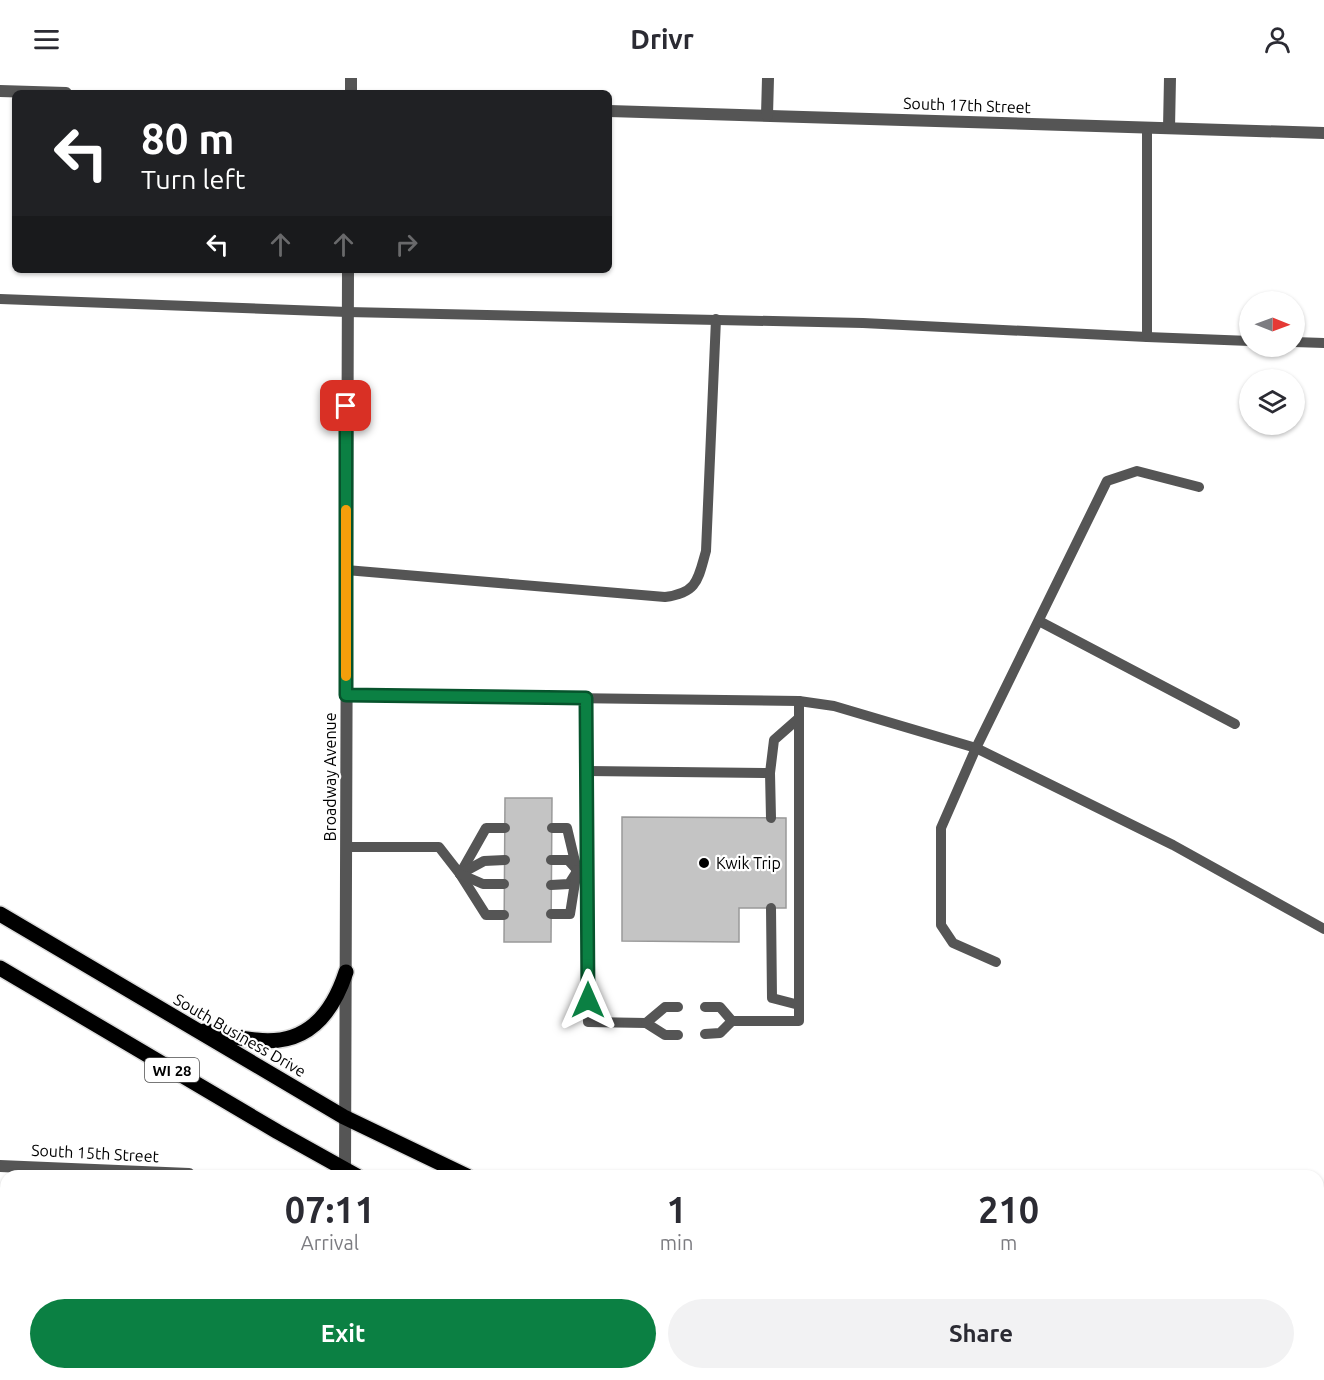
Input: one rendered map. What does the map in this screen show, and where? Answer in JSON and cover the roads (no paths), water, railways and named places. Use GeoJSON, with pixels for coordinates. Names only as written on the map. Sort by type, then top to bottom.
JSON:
{"type":"FeatureCollection","features":[{"type":"Feature","properties":{"kind":"main road","name":"South Business Drive"},"geometry":{"type":"LineString","coordinates":[[0,914],[344,1117],[454,1170]]}},
{"type":"Feature","properties":{"kind":"main road","name":"WI 28"},"geometry":{"type":"LineString","coordinates":[[0,968],[342,1170]]}},
{"type":"Feature","properties":{"kind":"main road"},"geometry":{"type":"LineString","coordinates":[[195,1029],[256,1041],[277,1041],[298,1035],[321,1020],[326,1014],[339,993],[346,972]]}},
{"type":"Feature","properties":{"kind":"street"},"geometry":{"type":"LineString","coordinates":[[767,116],[768,78]]}},
{"type":"Feature","properties":{"kind":"street"},"geometry":{"type":"LineString","coordinates":[[1169,128],[1170,78]]}},
{"type":"Feature","properties":{"kind":"street","name":"South 17th Street"},"geometry":{"type":"LineString","coordinates":[[612,111],[1324,133]]}},
{"type":"Feature","properties":{"kind":"street","name":"Broadway Avenue"},"geometry":{"type":"LineString","coordinates":[[348,273],[344,1117],[349,1170]]}},
{"type":"Feature","properties":{"kind":"street","name":"South 15th Street"},"geometry":{"type":"LineString","coordinates":[[0,1166],[94,1170]]}},
{"type":"Feature","properties":{"kind":"lane"},"geometry":{"type":"LineString","coordinates":[[1147,338],[1148,128]]}},
{"type":"Feature","properties":{"kind":"lane"},"geometry":{"type":"LineString","coordinates":[[0,298],[347,312],[863,323],[1147,338],[1239,340]]}},
{"type":"Feature","properties":{"kind":"lane"},"geometry":{"type":"LineString","coordinates":[[346,570],[665,597],[681,595],[697,582],[706,551],[716,319]]}},
{"type":"Feature","properties":{"kind":"lane"},"geometry":{"type":"LineString","coordinates":[[1305,342],[1324,343]]}},
{"type":"Feature","properties":{"kind":"lane"},"geometry":{"type":"LineString","coordinates":[[996,962],[952,944],[941,925],[941,828],[976,748],[1107,481],[1137,471],[1199,487]]}},
{"type":"Feature","properties":{"kind":"lane"},"geometry":{"type":"LineString","coordinates":[[1039,621],[1235,724]]}},
{"type":"Feature","properties":{"kind":"lane"},"geometry":{"type":"LineString","coordinates":[[346,695],[799,701],[834,706],[976,748],[1173,845],[1324,929]]}},
{"type":"Feature","properties":{"kind":"lane"},"geometry":{"type":"LineString","coordinates":[[586,698],[587,771],[582,871],[588,1022],[646,1023],[665,1035],[678,1035]]}},
{"type":"Feature","properties":{"kind":"lane"},"geometry":{"type":"LineString","coordinates":[[705,1034],[720,1033],[732,1021],[799,1021],[799,701]]}},
{"type":"Feature","properties":{"kind":"lane"},"geometry":{"type":"LineString","coordinates":[[771,818],[770,773],[774,740],[799,718]]}},
{"type":"Feature","properties":{"kind":"lane"},"geometry":{"type":"LineString","coordinates":[[587,771],[770,773]]}},
{"type":"Feature","properties":{"kind":"lane"},"geometry":{"type":"LineString","coordinates":[[460,874],[486,828],[505,828]]}},
{"type":"Feature","properties":{"kind":"lane"},"geometry":{"type":"LineString","coordinates":[[551,914],[570,914],[582,871],[567,828],[552,828]]}},
{"type":"Feature","properties":{"kind":"lane"},"geometry":{"type":"LineString","coordinates":[[347,848],[439,847],[460,874],[486,915],[504,915]]}},
{"type":"Feature","properties":{"kind":"lane"},"geometry":{"type":"LineString","coordinates":[[460,874],[484,861],[505,860]]}},
{"type":"Feature","properties":{"kind":"lane"},"geometry":{"type":"LineString","coordinates":[[551,860],[568,860],[582,871]]}},
{"type":"Feature","properties":{"kind":"lane"},"geometry":{"type":"LineString","coordinates":[[551,885],[569,884],[582,871]]}},
{"type":"Feature","properties":{"kind":"lane"},"geometry":{"type":"LineString","coordinates":[[460,874],[483,884],[504,884]]}},
{"type":"Feature","properties":{"kind":"lane"},"geometry":{"type":"LineString","coordinates":[[771,908],[772,998],[799,1005]]}},
{"type":"Feature","properties":{"kind":"lane"},"geometry":{"type":"LineString","coordinates":[[646,1023],[665,1007],[678,1007]]}},
{"type":"Feature","properties":{"kind":"lane"},"geometry":{"type":"LineString","coordinates":[[705,1007],[720,1007],[732,1021]]}},
{"type":"Feature","properties":{"kind":"place","name":"Kwik Trip"},"geometry":{"type":"Point","coordinates":[704,863]}}]}
